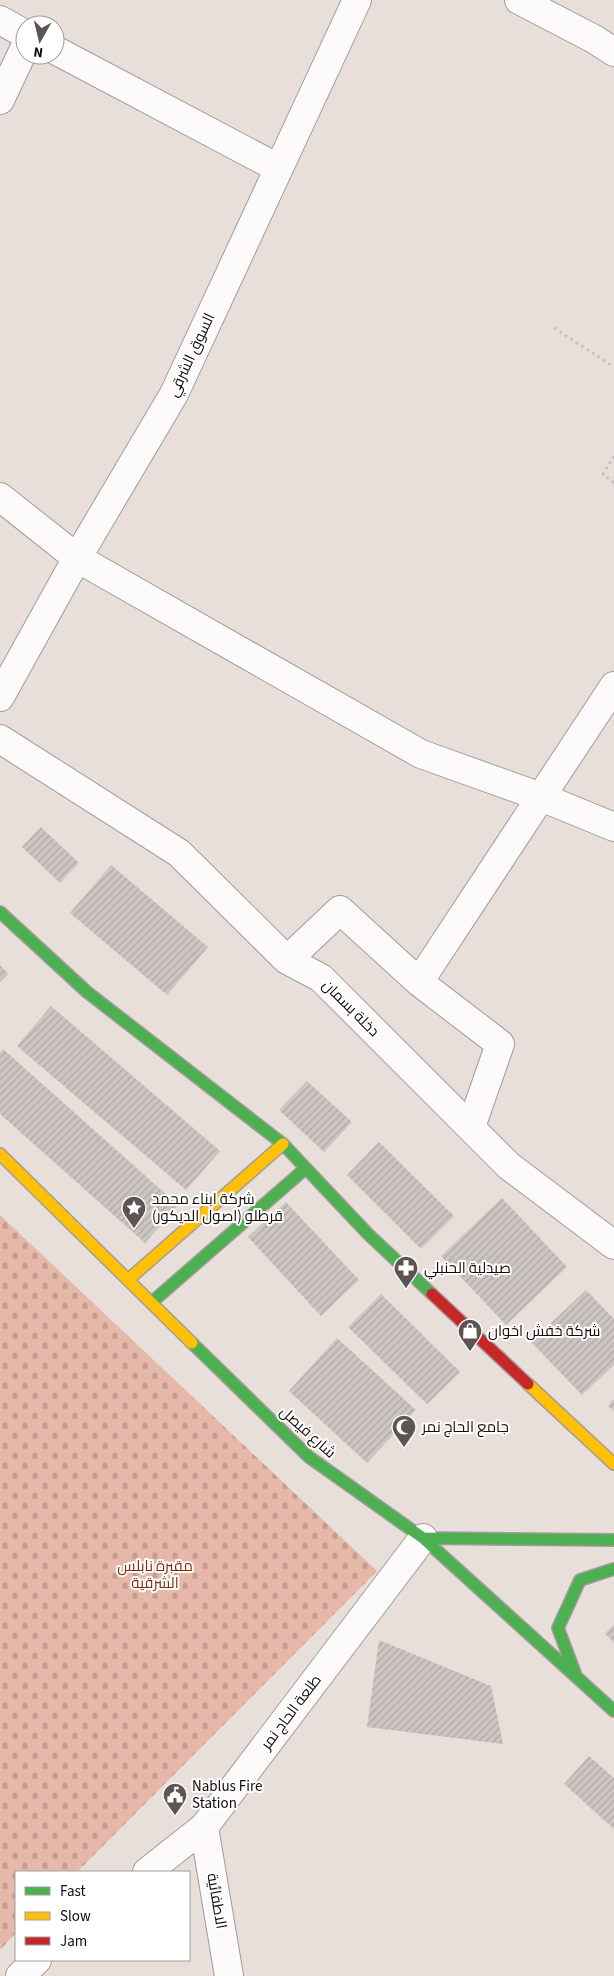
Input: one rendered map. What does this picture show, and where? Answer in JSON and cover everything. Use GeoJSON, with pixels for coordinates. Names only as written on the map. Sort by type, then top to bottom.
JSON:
{"type":"FeatureCollection","features":[{"type":"Feature","properties":{"kind":"main road"},"geometry":{"type":"LineString","coordinates":[[0,912],[86,992],[283,1144],[368,1234],[614,1464]]}},
{"type":"Feature","properties":{"kind":"main road"},"geometry":{"type":"LineString","coordinates":[[129,1279],[283,1144]]}},
{"type":"Feature","properties":{"kind":"main road","name":"شارع فيصل"},"geometry":{"type":"LineString","coordinates":[[0,1154],[309,1457],[422,1538],[614,1711]]}},
{"type":"Feature","properties":{"kind":"main road"},"geometry":{"type":"LineString","coordinates":[[152,1302],[306,1168]]}},
{"type":"Feature","properties":{"kind":"main road"},"geometry":{"type":"LineString","coordinates":[[422,1538],[614,1540]]}},
{"type":"Feature","properties":{"kind":"main road"},"geometry":{"type":"LineString","coordinates":[[576,1676],[558,1628],[580,1580],[614,1568]]}},
{"type":"Feature","properties":{"kind":"street","name":"السوق الشرقي"},"geometry":{"type":"LineString","coordinates":[[0,697],[77,558],[174,394],[357,0]]}},
{"type":"Feature","properties":{"kind":"street"},"geometry":{"type":"LineString","coordinates":[[519,0],[594,39],[614,52]]}},
{"type":"Feature","properties":{"kind":"street"},"geometry":{"type":"LineString","coordinates":[[0,20],[15,28]]}},
{"type":"Feature","properties":{"kind":"street"},"geometry":{"type":"LineString","coordinates":[[65,55],[278,168]]}},
{"type":"Feature","properties":{"kind":"street"},"geometry":{"type":"LineString","coordinates":[[0,100],[17,65]]}},
{"type":"Feature","properties":{"kind":"street"},"geometry":{"type":"LineString","coordinates":[[0,497],[77,558],[421,754],[541,797],[614,827]]}},
{"type":"Feature","properties":{"kind":"street"},"geometry":{"type":"LineString","coordinates":[[419,982],[614,686]]}},
{"type":"Feature","properties":{"kind":"street","name":"دخلة بسمان"},"geometry":{"type":"LineString","coordinates":[[0,739],[179,853],[287,960],[321,978],[509,1166],[614,1245]]}},
{"type":"Feature","properties":{"kind":"street"},"geometry":{"type":"LineString","coordinates":[[287,960],[340,910],[419,982],[500,1044],[471,1127]]}},
{"type":"Feature","properties":{"kind":"street","name":"طلعة الحاج نمر"},"geometry":{"type":"LineString","coordinates":[[148,1871],[204,1827],[422,1538]]}},
{"type":"Feature","properties":{"kind":"street","name":"الاطفائية"},"geometry":{"type":"LineString","coordinates":[[204,1827],[229,1976]]}},
{"type":"Feature","properties":{"kind":"street"},"geometry":{"type":"LineString","coordinates":[[20,1976],[36,1961]]}},
{"type":"Feature","properties":{"kind":"path"},"geometry":{"type":"LineString","coordinates":[[554,328],[614,367]]}},
{"type":"Feature","properties":{"kind":"path"},"geometry":{"type":"LineString","coordinates":[[614,456],[603,474],[614,483]]}},
{"type":"Feature","properties":{"kind":"green space","name":"مقبرة نابلس الشرقية"},"geometry":{"type":"Polygon","coordinates":[[[0,1215],[377,1571],[78,1871],[15,1871],[15,1934],[0,1950],[0,1215]]]}},
{"type":"Feature","properties":{"kind":"building"},"geometry":{"type":"Polygon","coordinates":[[[41,827],[79,863],[60,883],[22,847],[41,827]]]}},
{"type":"Feature","properties":{"kind":"building"},"geometry":{"type":"Polygon","coordinates":[[[111,865],[208,947],[167,995],[70,913],[111,865]]]}},
{"type":"Feature","properties":{"kind":"building"},"geometry":{"type":"Polygon","coordinates":[[[0,965],[8,974],[0,982],[0,965]]]}},
{"type":"Feature","properties":{"kind":"building"},"geometry":{"type":"Polygon","coordinates":[[[51,1006],[220,1151],[186,1190],[17,1046],[51,1006]]]}},
{"type":"Feature","properties":{"kind":"building"},"geometry":{"type":"Polygon","coordinates":[[[3,1049],[178,1205],[145,1243],[0,1114],[0,1053],[3,1049]]]}},
{"type":"Feature","properties":{"kind":"building"},"geometry":{"type":"Polygon","coordinates":[[[307,1081],[352,1122],[324,1152],[279,1110],[307,1081]]]}},
{"type":"Feature","properties":{"kind":"building"},"geometry":{"type":"Polygon","coordinates":[[[379,1142],[454,1216],[421,1249],[347,1175],[379,1142]]]}},
{"type":"Feature","properties":{"kind":"building"},"geometry":{"type":"Polygon","coordinates":[[[502,1198],[567,1267],[506,1325],[441,1256],[502,1198]]]}},
{"type":"Feature","properties":{"kind":"building"},"geometry":{"type":"Polygon","coordinates":[[[286,1202],[359,1280],[321,1316],[248,1237],[286,1202]]]}},
{"type":"Feature","properties":{"kind":"building"},"geometry":{"type":"Polygon","coordinates":[[[586,1290],[614,1319],[614,1365],[582,1395],[531,1342],[586,1290]]]}},
{"type":"Feature","properties":{"kind":"building"},"geometry":{"type":"Polygon","coordinates":[[[381,1294],[460,1372],[427,1404],[348,1327],[381,1294]]]}},
{"type":"Feature","properties":{"kind":"building"},"geometry":{"type":"Polygon","coordinates":[[[337,1338],[416,1410],[367,1463],[289,1391],[337,1338]]]}},
{"type":"Feature","properties":{"kind":"building"},"geometry":{"type":"Polygon","coordinates":[[[614,1399],[614,1411],[608,1406],[614,1399]]]}},
{"type":"Feature","properties":{"kind":"building"},"geometry":{"type":"Polygon","coordinates":[[[614,1625],[614,1643],[605,1633],[614,1625]]]}},
{"type":"Feature","properties":{"kind":"building"},"geometry":{"type":"Polygon","coordinates":[[[379,1640],[491,1686],[503,1744],[367,1727],[379,1640]]]}},
{"type":"Feature","properties":{"kind":"building"},"geometry":{"type":"Polygon","coordinates":[[[589,1756],[614,1778],[614,1829],[564,1784],[589,1756]]]}},
{"type":"Feature","properties":{"kind":"traffic: fast"},"geometry":{"type":"LineString","coordinates":[[0,912],[87,992],[283,1144],[368,1234],[432,1294]]}},
{"type":"Feature","properties":{"kind":"traffic: fast"},"geometry":{"type":"LineString","coordinates":[[152,1302],[306,1168]]}},
{"type":"Feature","properties":{"kind":"traffic: fast"},"geometry":{"type":"LineString","coordinates":[[192,1343],[309,1457],[423,1538],[614,1711]]}},
{"type":"Feature","properties":{"kind":"traffic: fast"},"geometry":{"type":"LineString","coordinates":[[423,1538],[614,1540]]}},
{"type":"Feature","properties":{"kind":"traffic: fast"},"geometry":{"type":"LineString","coordinates":[[575,1673],[558,1628],[580,1580],[614,1569]]}},
{"type":"Feature","properties":{"kind":"traffic: slow"},"geometry":{"type":"LineString","coordinates":[[129,1279],[283,1144]]}},
{"type":"Feature","properties":{"kind":"traffic: slow"},"geometry":{"type":"LineString","coordinates":[[0,1154],[192,1343]]}},
{"type":"Feature","properties":{"kind":"traffic: slow"},"geometry":{"type":"LineString","coordinates":[[528,1384],[614,1464]]}},
{"type":"Feature","properties":{"kind":"traffic: jam"},"geometry":{"type":"LineString","coordinates":[[432,1294],[528,1384]]}},
{"type":"Feature","properties":{"kind":"place","name":"شركة ابناء محمد قرطلو (اصول الديكور)"},"geometry":{"type":"Point","coordinates":[134,1229]}},
{"type":"Feature","properties":{"kind":"place","name":"صيدلية الحنبلي"},"geometry":{"type":"Point","coordinates":[406,1289]}},
{"type":"Feature","properties":{"kind":"place","name":"شركة خفش اخوان"},"geometry":{"type":"Point","coordinates":[470,1352]}},
{"type":"Feature","properties":{"kind":"place","name":"جامع الحاج نمر"},"geometry":{"type":"Point","coordinates":[404,1448]}},
{"type":"Feature","properties":{"kind":"place","name":"Nablus Fire Station"},"geometry":{"type":"Point","coordinates":[175,1816]}}]}
